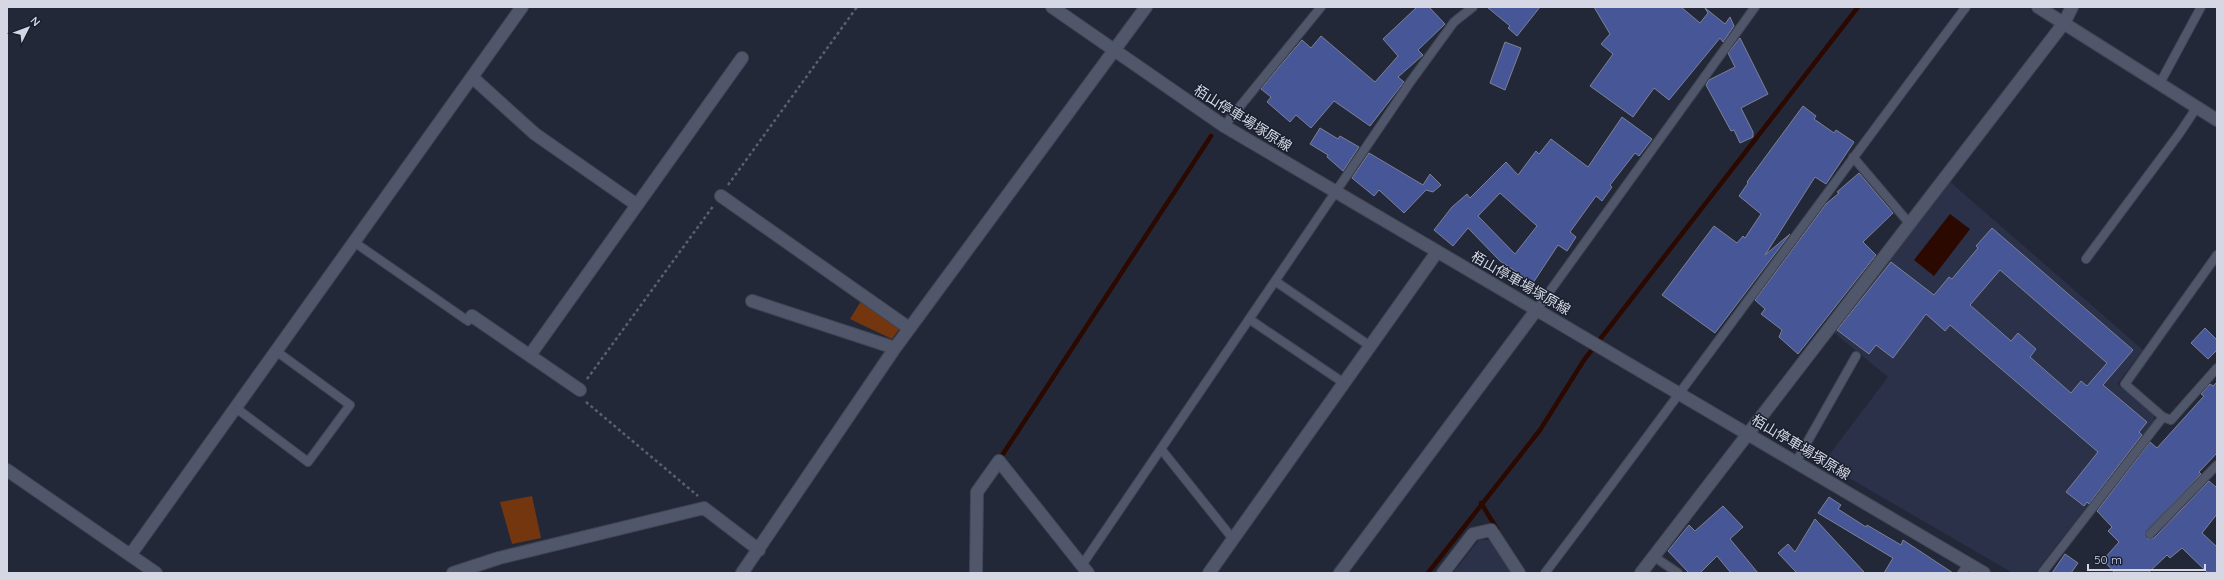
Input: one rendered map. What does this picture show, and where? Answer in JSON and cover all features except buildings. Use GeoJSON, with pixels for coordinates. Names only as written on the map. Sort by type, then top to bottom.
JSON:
{"type":"FeatureCollection","features":[{"type":"Feature","properties":{"kind":"street"},"geometry":{"type":"LineString","coordinates":[[131,554],[522,7]]}},
{"type":"Feature","properties":{"kind":"street","name":"栢山停車場塚原線"},"geometry":{"type":"LineString","coordinates":[[1052,7],[1224,126],[1796,462],[1965,569],[1984,573]]}},
{"type":"Feature","properties":{"kind":"street"},"geometry":{"type":"LineString","coordinates":[[747,571],[759,550],[895,348],[1146,7]]}},
{"type":"Feature","properties":{"kind":"street"},"geometry":{"type":"LineString","coordinates":[[2038,7],[2217,120]]}},
{"type":"Feature","properties":{"kind":"street"},"geometry":{"type":"LineString","coordinates":[[1641,573],[2064,23],[2072,7]]}},
{"type":"Feature","properties":{"kind":"street"},"geometry":{"type":"LineString","coordinates":[[530,355],[742,58]]}},
{"type":"Feature","properties":{"kind":"street"},"geometry":{"type":"LineString","coordinates":[[472,77],[535,134],[637,205]]}},
{"type":"Feature","properties":{"kind":"street"},"geometry":{"type":"LineString","coordinates":[[720,196],[910,328]]}},
{"type":"Feature","properties":{"kind":"street"},"geometry":{"type":"LineString","coordinates":[[1209,573],[1437,252]]}},
{"type":"Feature","properties":{"kind":"street"},"geometry":{"type":"LineString","coordinates":[[752,301],[895,348]]}},
{"type":"Feature","properties":{"kind":"street"},"geometry":{"type":"LineString","coordinates":[[1340,573],[1537,309]]}},
{"type":"Feature","properties":{"kind":"street"},"geometry":{"type":"LineString","coordinates":[[472,316],[580,390]]}},
{"type":"Feature","properties":{"kind":"street"},"geometry":{"type":"LineString","coordinates":[[976,573],[977,492],[999,461],[1085,569]]}},
{"type":"Feature","properties":{"kind":"street"},"geometry":{"type":"LineString","coordinates":[[7,470],[131,554],[156,573]]}},
{"type":"Feature","properties":{"kind":"street"},"geometry":{"type":"LineString","coordinates":[[453,573],[500,558],[704,508],[759,550]]}},
{"type":"Feature","properties":{"kind":"street"},"geometry":{"type":"LineString","coordinates":[[1443,573],[1473,534],[1491,530],[1519,573]]}},
{"type":"Feature","properties":{"kind":"lane"},"geometry":{"type":"LineString","coordinates":[[1224,126],[1321,7]]}},
{"type":"Feature","properties":{"kind":"lane"},"geometry":{"type":"LineString","coordinates":[[1085,569],[1161,449],[1336,191],[1454,22],[1473,7]]}},
{"type":"Feature","properties":{"kind":"lane"},"geometry":{"type":"LineString","coordinates":[[1537,309],[1755,7]]}},
{"type":"Feature","properties":{"kind":"lane"},"geometry":{"type":"LineString","coordinates":[[1545,573],[1681,394],[1852,157],[1966,7]]}},
{"type":"Feature","properties":{"kind":"lane"},"geometry":{"type":"LineString","coordinates":[[2160,83],[2201,7]]}},
{"type":"Feature","properties":{"kind":"lane"},"geometry":{"type":"LineString","coordinates":[[2086,259],[2179,134],[2197,107]]}},
{"type":"Feature","properties":{"kind":"lane"},"geometry":{"type":"LineString","coordinates":[[1852,157],[1909,223]]}},
{"type":"Feature","properties":{"kind":"lane"},"geometry":{"type":"LineString","coordinates":[[354,242],[468,321],[472,316]]}},
{"type":"Feature","properties":{"kind":"lane"},"geometry":{"type":"LineString","coordinates":[[2217,255],[2125,384],[2163,416],[2171,420],[2217,368]]}},
{"type":"Feature","properties":{"kind":"lane"},"geometry":{"type":"LineString","coordinates":[[1275,281],[1370,346]]}},
{"type":"Feature","properties":{"kind":"lane"},"geometry":{"type":"LineString","coordinates":[[1249,319],[1344,383]]}},
{"type":"Feature","properties":{"kind":"lane"},"geometry":{"type":"LineString","coordinates":[[236,408],[308,462],[350,405],[276,351]]}},
{"type":"Feature","properties":{"kind":"lane"},"geometry":{"type":"LineString","coordinates":[[1796,462],[1856,356]]}},
{"type":"Feature","properties":{"kind":"lane"},"geometry":{"type":"LineString","coordinates":[[2042,573],[2163,416]]}},
{"type":"Feature","properties":{"kind":"lane"},"geometry":{"type":"LineString","coordinates":[[1161,449],[1233,539]]}},
{"type":"Feature","properties":{"kind":"lane"},"geometry":{"type":"LineString","coordinates":[[2150,534],[2217,465]]}},
{"type":"Feature","properties":{"kind":"lane"},"geometry":{"type":"LineString","coordinates":[[1653,556],[1678,573]]}},
{"type":"Feature","properties":{"kind":"path"},"geometry":{"type":"LineString","coordinates":[[704,508],[698,495],[576,394],[857,7]]}},
{"type":"Feature","properties":{"kind":"shaded area"},"geometry":{"type":"Polygon","coordinates":[[[1948,180],[2143,350],[2117,384],[2154,415],[2154,421],[2035,573],[2013,573],[1823,463],[1888,377],[1832,331],[1948,180]]]}},
{"type":"Feature","properties":{"kind":"shaded area"},"geometry":{"type":"Polygon","coordinates":[[[1950,214],[1970,229],[1934,276],[1914,260],[1950,214]]]}},
{"type":"Feature","properties":{"kind":"shaded area"},"geometry":{"type":"Polygon","coordinates":[[[861,301],[900,328],[892,339],[850,319],[861,301]]]}},
{"type":"Feature","properties":{"kind":"shaded area"},"geometry":{"type":"Polygon","coordinates":[[[532,496],[541,538],[512,544],[500,502],[532,496]]]}},
{"type":"Feature","properties":{"kind":"shaded area"},"geometry":{"type":"Polygon","coordinates":[[[1479,540],[1492,540],[1514,573],[1453,573],[1479,540]]]}},
{"type":"Feature","properties":{"kind":"waterway"},"geometry":{"type":"LineString","coordinates":[[1428,573],[1540,430],[1584,360],[1858,7]]}},
{"type":"Feature","properties":{"kind":"waterway"},"geometry":{"type":"LineString","coordinates":[[1004,461],[1001,457],[1211,136]]}},
{"type":"Feature","properties":{"kind":"waterway"},"geometry":{"type":"LineString","coordinates":[[1481,503],[1497,529]]}}]}
